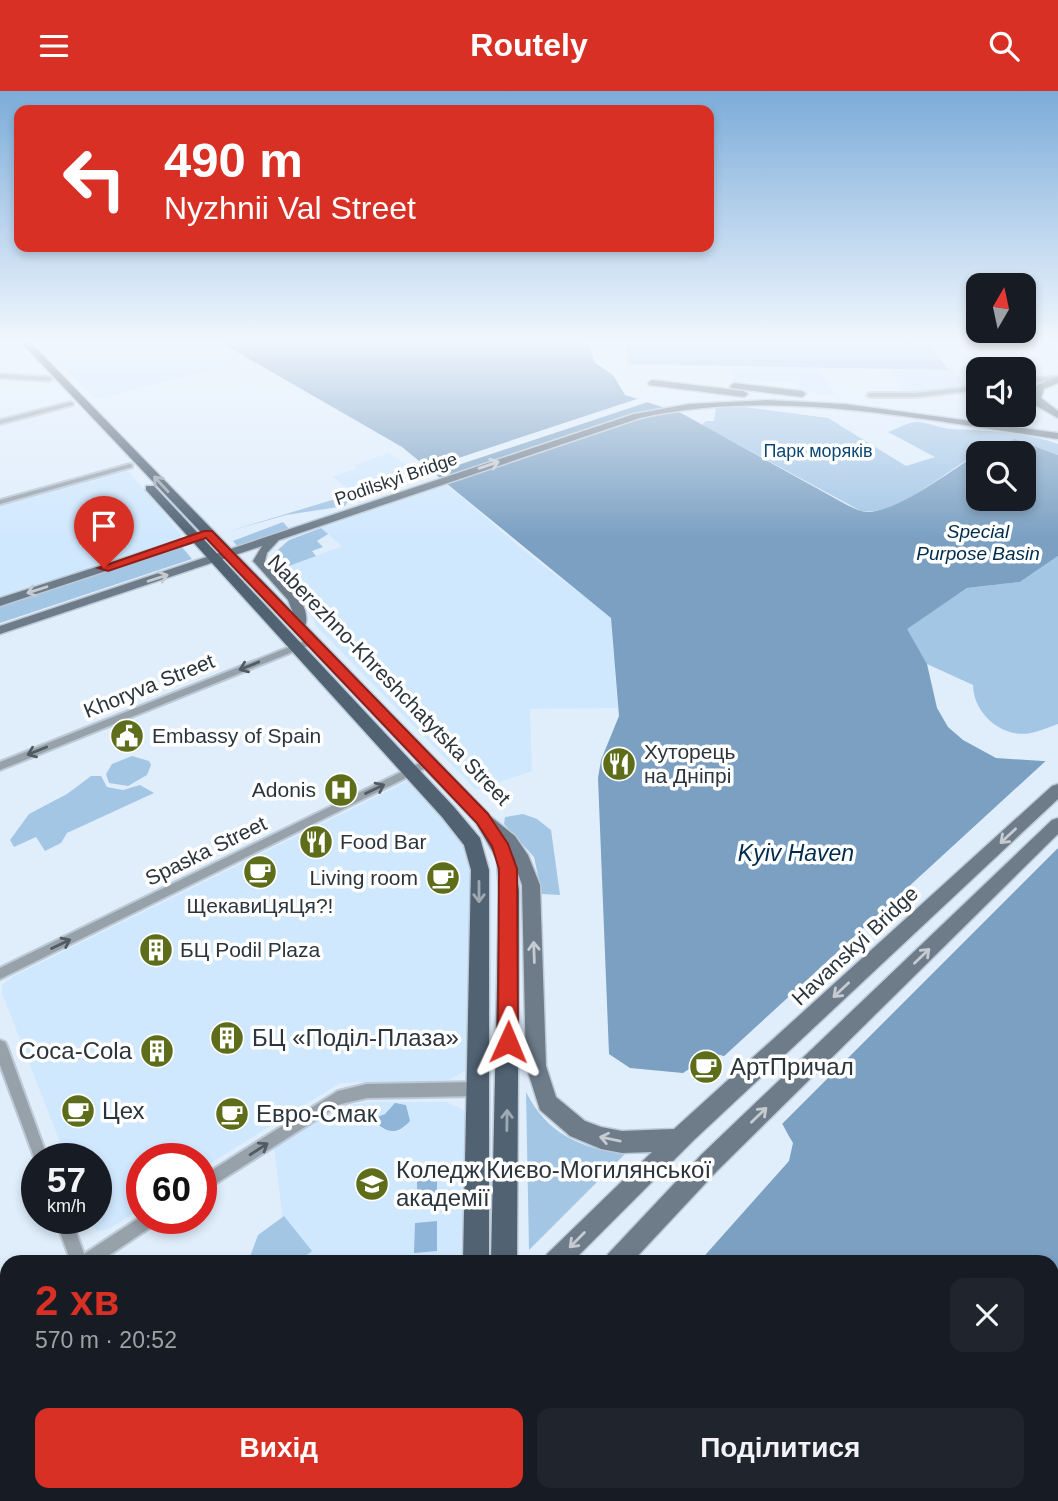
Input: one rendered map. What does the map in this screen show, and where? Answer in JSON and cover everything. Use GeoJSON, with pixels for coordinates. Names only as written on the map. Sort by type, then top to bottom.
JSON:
{"type":"FeatureCollection","features":[{"type":"Feature","properties":{"kind":"main road","name":"Naberezhno-Khreshchatytska Street"},"geometry":{"type":"LineString","coordinates":[[74,407],[195,538],[222,557],[312,641],[420,767],[477,854],[480,870],[476,1255]]}},
{"type":"Feature","properties":{"kind":"main road","name":"Naberezhno-Khreshchatytska Street"},"geometry":{"type":"LineString","coordinates":[[82,407],[208,534],[222,557],[296,647],[420,767],[482,818],[500,844],[508,869],[510,959],[504,1255]]}},
{"type":"Feature","properties":{"kind":"main road","name":"Podilskyi Bridge"},"geometry":{"type":"LineString","coordinates":[[0,630],[655,411],[692,407]]}},
{"type":"Feature","properties":{"kind":"main road","name":"Podilskyi Bridge"},"geometry":{"type":"LineString","coordinates":[[841,407],[1058,436]]}},
{"type":"Feature","properties":{"kind":"main road","name":"Podilskyi Bridge"},"geometry":{"type":"LineString","coordinates":[[880,407],[1058,428]]}},
{"type":"Feature","properties":{"kind":"main road"},"geometry":{"type":"LineString","coordinates":[[0,602],[208,534]]}},
{"type":"Feature","properties":{"kind":"main road"},"geometry":{"type":"LineString","coordinates":[[286,535],[265,547],[259,561],[298,605],[301,616],[299,627]]}},
{"type":"Feature","properties":{"kind":"main road","name":"Havanskyi Bridge"},"geometry":{"type":"LineString","coordinates":[[562,1255],[681,1138],[1058,790]]}},
{"type":"Feature","properties":{"kind":"main road"},"geometry":{"type":"LineString","coordinates":[[482,818],[509,840],[520,855],[531,885],[536,1066],[547,1103],[578,1129],[601,1138],[622,1142],[681,1138]]}},
{"type":"Feature","properties":{"kind":"main road"},"geometry":{"type":"LineString","coordinates":[[623,1255],[710,1163],[1058,824]]}},
{"type":"Feature","properties":{"kind":"street"},"geometry":{"type":"LineString","coordinates":[[0,422],[60,407]]}},
{"type":"Feature","properties":{"kind":"street"},"geometry":{"type":"LineString","coordinates":[[0,502],[130,466]]}},
{"type":"Feature","properties":{"kind":"street","name":"Khoryva Street"},"geometry":{"type":"LineString","coordinates":[[0,766],[312,641]]}},
{"type":"Feature","properties":{"kind":"street","name":"Spaska Street"},"geometry":{"type":"LineString","coordinates":[[0,974],[420,767]]}},
{"type":"Feature","properties":{"kind":"street"},"geometry":{"type":"LineString","coordinates":[[0,1046],[35,1143]]}},
{"type":"Feature","properties":{"kind":"street"},"geometry":{"type":"LineString","coordinates":[[217,1176],[338,1098],[367,1091],[478,1089]]}},
{"type":"Feature","properties":{"kind":"street"},"geometry":{"type":"LineString","coordinates":[[69,1234],[76,1255]]}},
{"type":"Feature","properties":{"kind":"street"},"geometry":{"type":"LineString","coordinates":[[96,1255],[128,1234]]}},
{"type":"Feature","properties":{"kind":"shaded area"},"geometry":{"type":"Polygon","coordinates":[[[389,453],[414,470],[352,491],[332,477],[357,468],[354,465],[389,453]]]}},
{"type":"Feature","properties":{"kind":"shaded area"},"geometry":{"type":"Polygon","coordinates":[[[127,469],[181,534],[180,539],[0,598],[0,505],[127,469]]]}},
{"type":"Feature","properties":{"kind":"shaded area"},"geometry":{"type":"Polygon","coordinates":[[[446,484],[532,557],[609,615],[611,621],[618,708],[530,709],[532,771],[476,790],[316,626],[307,602],[278,570],[342,546],[321,528],[446,484]]]}},
{"type":"Feature","properties":{"kind":"shaded area"},"geometry":{"type":"Polygon","coordinates":[[[408,781],[462,839],[472,869],[468,1065],[465,1071],[449,1080],[340,1083],[217,1159],[217,1143],[126,1143],[126,1218],[112,1227],[112,1143],[60,1143],[2,993],[2,985],[14,976],[408,781]]]}},
{"type":"Feature","properties":{"kind":"shaded area","name":"Коледж Києво-Могилянської академії"},"geometry":{"type":"Polygon","coordinates":[[[369,1102],[447,1102],[464,1110],[467,1123],[463,1255],[287,1255],[274,1147],[347,1105],[369,1102]]]}},
{"type":"Feature","properties":{"kind":"shaded area"},"geometry":{"type":"Polygon","coordinates":[[[395,1103],[406,1105],[410,1121],[395,1131],[386,1130],[372,1119],[385,1114],[395,1103]]]}},
{"type":"Feature","properties":{"kind":"shaded area"},"geometry":{"type":"Polygon","coordinates":[[[437,1175],[437,1200],[417,1202],[417,1176],[437,1175]]]}},
{"type":"Feature","properties":{"kind":"shaded area"},"geometry":{"type":"Polygon","coordinates":[[[437,1221],[437,1251],[414,1253],[415,1223],[437,1221]]]}},
{"type":"Feature","properties":{"kind":"green space","name":"Парк моряків"},"geometry":{"type":"Polygon","coordinates":[[[721,407],[743,407],[828,418],[906,466],[935,457],[888,432],[914,422],[951,429],[1032,436],[1058,444],[1058,455],[1036,447],[1036,441],[966,441],[966,461],[923,490],[891,507],[861,511],[702,425],[706,421],[714,421],[716,408],[721,407]]]}},
{"type":"Feature","properties":{"kind":"green space"},"geometry":{"type":"Polygon","coordinates":[[[342,497],[348,501],[345,506],[286,515],[230,531],[342,497]]]}},
{"type":"Feature","properties":{"kind":"green space"},"geometry":{"type":"Polygon","coordinates":[[[283,522],[290,530],[238,547],[233,541],[283,522]]]}},
{"type":"Feature","properties":{"kind":"green space"},"geometry":{"type":"Polygon","coordinates":[[[321,528],[328,534],[317,541],[323,547],[312,551],[316,556],[278,570],[271,556],[289,540],[321,528]]]}},
{"type":"Feature","properties":{"kind":"green space"},"geometry":{"type":"Polygon","coordinates":[[[182,547],[192,559],[0,623],[0,607],[182,547]]]}},
{"type":"Feature","properties":{"kind":"green space"},"geometry":{"type":"Polygon","coordinates":[[[1058,556],[1058,724],[1031,733],[1010,732],[991,722],[984,714],[974,695],[973,685],[927,664],[906,629],[967,588],[1020,582],[1058,556]]]}},
{"type":"Feature","properties":{"kind":"green space"},"geometry":{"type":"Polygon","coordinates":[[[132,756],[149,761],[151,765],[147,775],[128,786],[109,783],[106,774],[112,764],[132,756]]]}},
{"type":"Feature","properties":{"kind":"green space"},"geometry":{"type":"Polygon","coordinates":[[[91,776],[101,776],[107,787],[123,790],[140,785],[154,793],[67,833],[61,843],[45,851],[36,837],[14,847],[10,840],[29,814],[67,794],[91,776]]]}},
{"type":"Feature","properties":{"kind":"green space"},"geometry":{"type":"Polygon","coordinates":[[[523,814],[537,819],[551,830],[560,895],[542,894],[534,857],[504,824],[505,817],[523,814]]]}},
{"type":"Feature","properties":{"kind":"green space"},"geometry":{"type":"Polygon","coordinates":[[[526,1092],[544,1119],[566,1137],[594,1148],[625,1154],[529,1250],[526,1092]]]}},
{"type":"Feature","properties":{"kind":"green space"},"geometry":{"type":"Polygon","coordinates":[[[284,1216],[312,1251],[307,1255],[251,1255],[258,1235],[284,1216]]]}},
{"type":"Feature","properties":{"kind":"water","name":"Kyiv Haven"},"geometry":{"type":"Polygon","coordinates":[[[332,407],[662,407],[681,413],[847,505],[865,512],[895,505],[966,462],[966,511],[1036,511],[1036,447],[1058,455],[1058,556],[1020,582],[967,588],[907,629],[927,664],[937,708],[948,727],[963,740],[996,758],[1058,762],[1058,1255],[705,1255],[789,1161],[793,1143],[762,1088],[740,1064],[727,1057],[712,1054],[683,1073],[630,1068],[609,1054],[598,778],[601,760],[619,716],[611,618],[402,447],[332,407]]]}},
{"type":"Feature","properties":{"kind":"pier"},"geometry":{"type":"Polygon","coordinates":[[[613,407],[634,407],[428,475],[422,470],[613,407]]]}},
{"type":"Feature","properties":{"kind":"pier"},"geometry":{"type":"Polygon","coordinates":[[[1050,757],[1058,758],[1058,848],[780,1126],[741,1068],[722,1058],[1050,757]]]}},
{"type":"Feature","properties":{"kind":"place","name":"Embassy of Spain"},"geometry":{"type":"Point","coordinates":[127,736]}},
{"type":"Feature","properties":{"kind":"place","name":"Хуторець на Дніпрі"},"geometry":{"type":"Point","coordinates":[619,764]}},
{"type":"Feature","properties":{"kind":"place","name":"Adonis"},"geometry":{"type":"Point","coordinates":[341,790]}},
{"type":"Feature","properties":{"kind":"place","name":"Food Bar"},"geometry":{"type":"Point","coordinates":[316,842]}},
{"type":"Feature","properties":{"kind":"place","name":"ЩекавиЦяЦя?!"},"geometry":{"type":"Point","coordinates":[260,872]}},
{"type":"Feature","properties":{"kind":"place","name":"Living room"},"geometry":{"type":"Point","coordinates":[443,878]}},
{"type":"Feature","properties":{"kind":"place","name":"БЦ Podil Plaza"},"geometry":{"type":"Point","coordinates":[156,950]}},
{"type":"Feature","properties":{"kind":"place","name":"БЦ «Поділ-Плаза»"},"geometry":{"type":"Point","coordinates":[227,1038]}},
{"type":"Feature","properties":{"kind":"place","name":"Coca-Cola"},"geometry":{"type":"Point","coordinates":[157,1051]}},
{"type":"Feature","properties":{"kind":"place","name":"АртПричал"},"geometry":{"type":"Point","coordinates":[706,1067]}},
{"type":"Feature","properties":{"kind":"place","name":"Цех"},"geometry":{"type":"Point","coordinates":[78,1111]}},
{"type":"Feature","properties":{"kind":"place","name":"Евро-Смак"},"geometry":{"type":"Point","coordinates":[232,1114]}},
{"type":"Feature","properties":{"kind":"place","name":"Коледж Києво-Могилянської академії"},"geometry":{"type":"Point","coordinates":[372,1184]}},
{"type":"Feature","properties":{"kind":"route"},"geometry":{"type":"LineString","coordinates":[[104,568],[208,534],[482,818],[500,844],[508,869],[508,1042]]}},
{"type":"Feature","properties":{"kind":"water label","name":"Special Purpose Basin"},"geometry":{"type":"Point","coordinates":[978,542]}}]}
